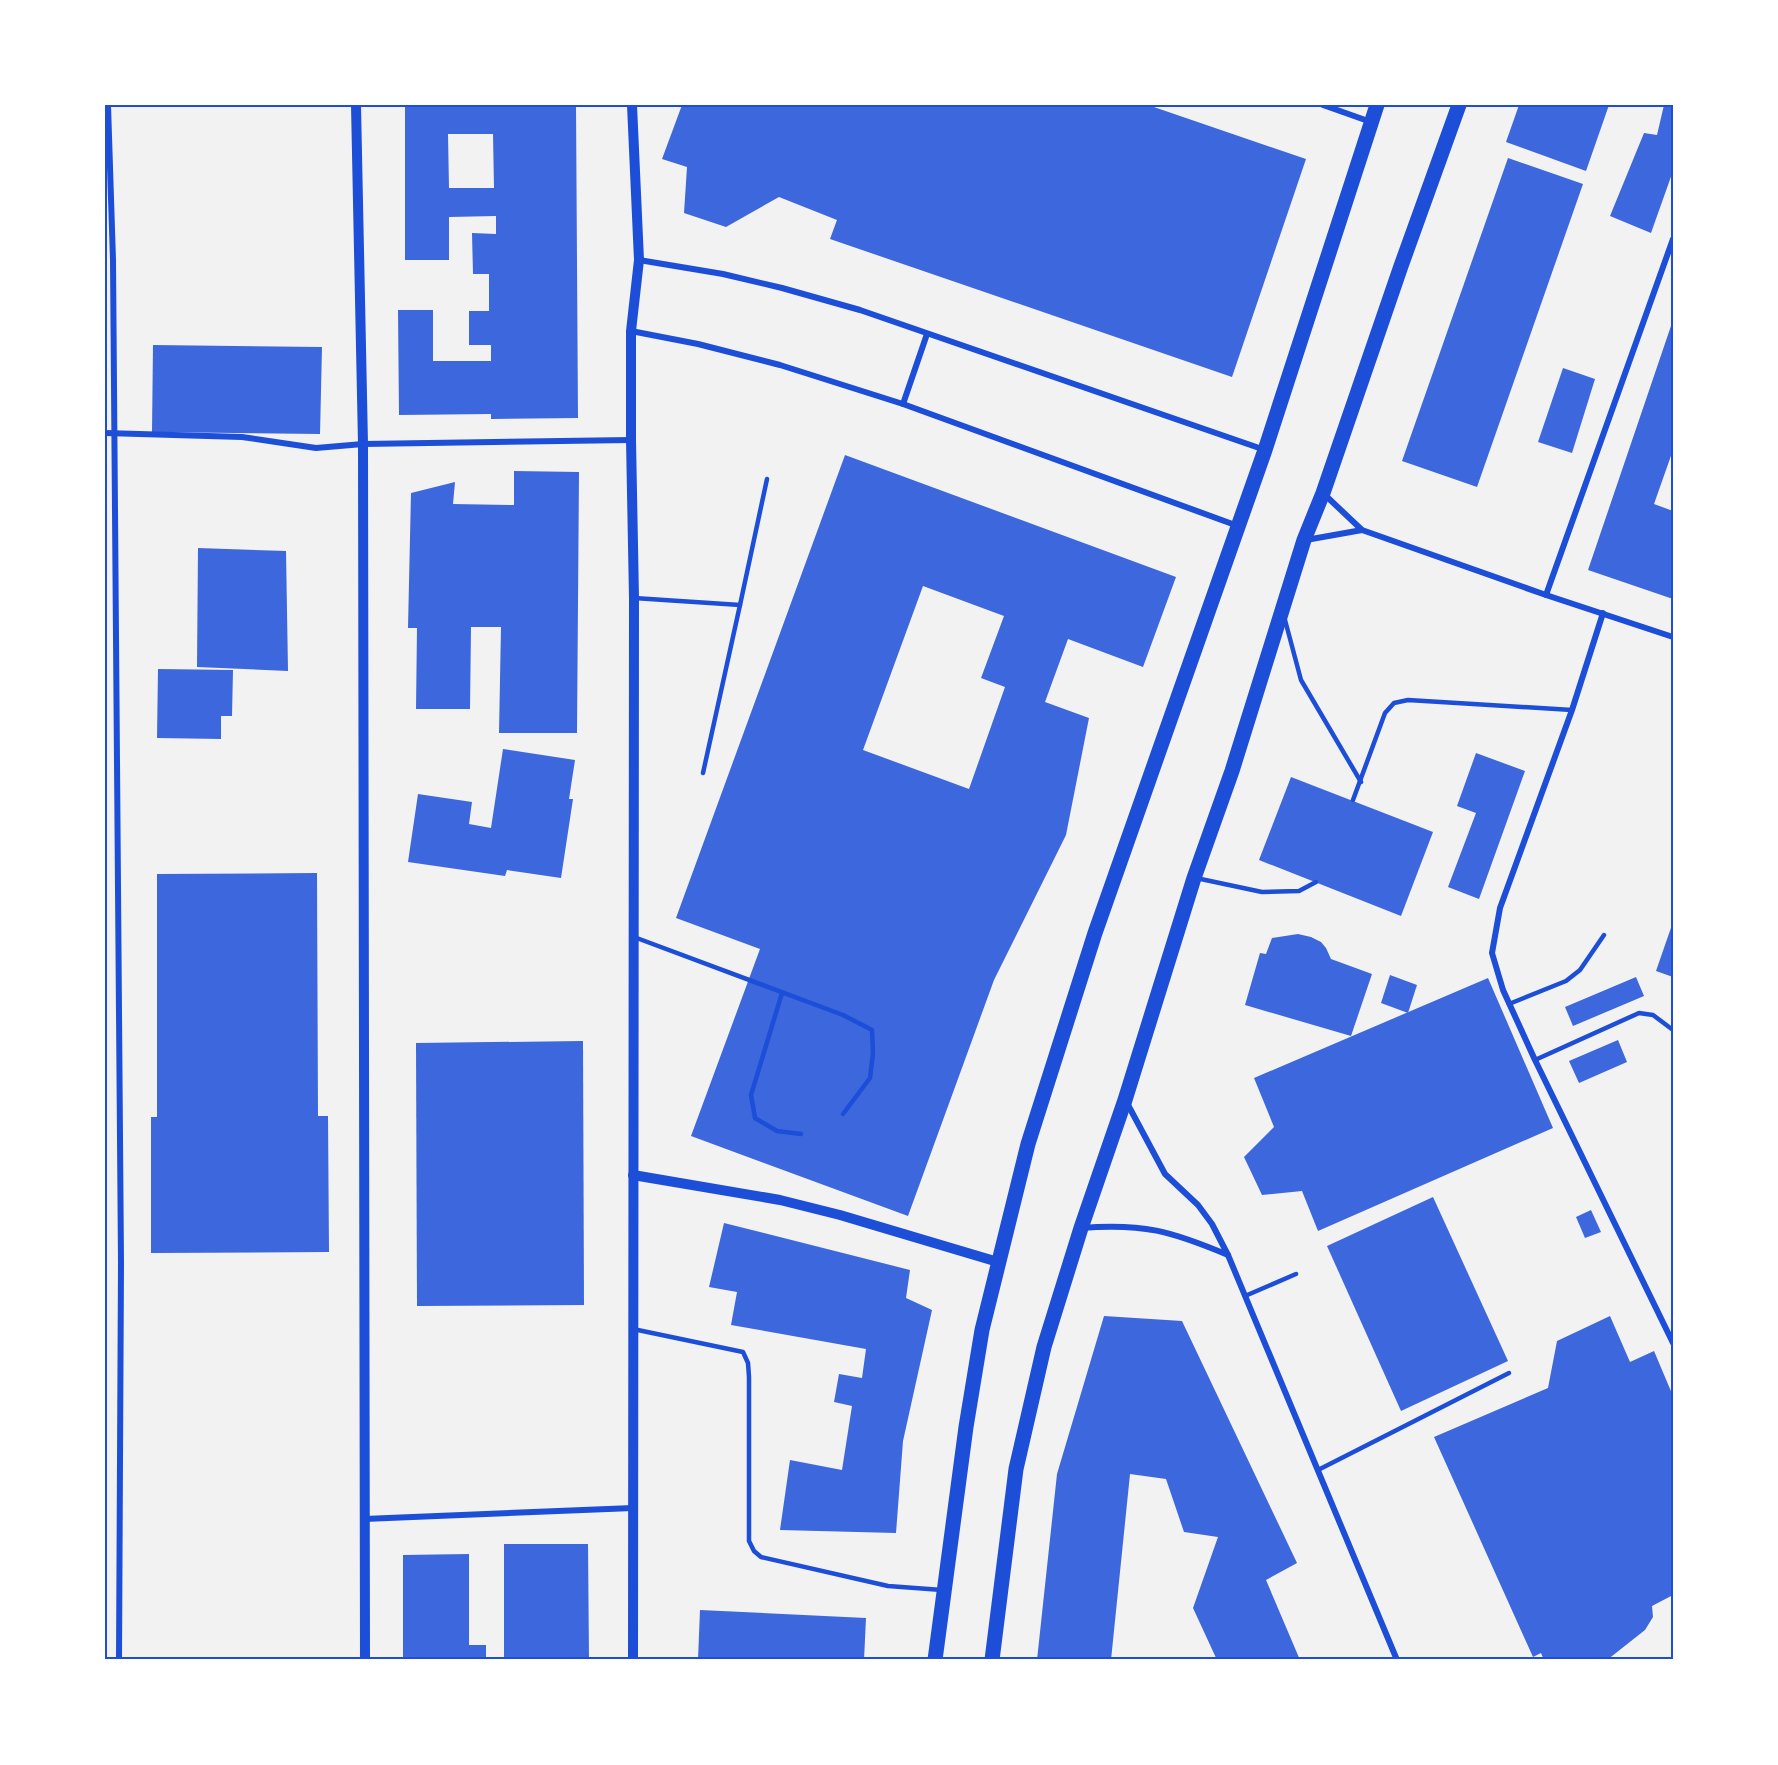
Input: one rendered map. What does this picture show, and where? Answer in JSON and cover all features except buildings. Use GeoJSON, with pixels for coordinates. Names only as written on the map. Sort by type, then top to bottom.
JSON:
{"type":"FeatureCollection","features":[{"type":"Feature","properties":{"kind":"main road"},"geometry":{"type":"LineString","coordinates":[[935,1660],[969,1405],[982,1330],[1028,1144],[1095,933],[1265,450],[1377,105]]}},
{"type":"Feature","properties":{"kind":"main road"},"geometry":{"type":"LineString","coordinates":[[992,1660],[1016,1468],[1044,1347],[1081,1228],[1125,1100],[1194,878],[1232,771],[1304,540],[1323,493],[1459,105]]}},
{"type":"Feature","properties":{"kind":"street"},"geometry":{"type":"LineString","coordinates":[[108,105],[115,433],[121,1251],[119,1660]]}},
{"type":"Feature","properties":{"kind":"street"},"geometry":{"type":"LineString","coordinates":[[356,105],[363,444],[365,1660]]}},
{"type":"Feature","properties":{"kind":"street"},"geometry":{"type":"LineString","coordinates":[[632,105],[639,260],[631,331],[634,598],[633,1660]]}},
{"type":"Feature","properties":{"kind":"street"},"geometry":{"type":"LineString","coordinates":[[1323,105],[1371,122]]}},
{"type":"Feature","properties":{"kind":"street"},"geometry":{"type":"LineString","coordinates":[[1546,595],[1673,239]]}},
{"type":"Feature","properties":{"kind":"street"},"geometry":{"type":"LineString","coordinates":[[639,260],[723,274],[860,310],[1265,450]]}},
{"type":"Feature","properties":{"kind":"street"},"geometry":{"type":"LineString","coordinates":[[631,331],[698,344],[780,365],[903,404],[1238,526]]}},
{"type":"Feature","properties":{"kind":"street"},"geometry":{"type":"LineString","coordinates":[[903,404],[927,334]]}},
{"type":"Feature","properties":{"kind":"street"},"geometry":{"type":"LineString","coordinates":[[105,433],[242,437],[316,448],[363,444],[631,440]]}},
{"type":"Feature","properties":{"kind":"street"},"geometry":{"type":"LineString","coordinates":[[1323,493],[1362,531],[1673,637]]}},
{"type":"Feature","properties":{"kind":"street"},"geometry":{"type":"LineString","coordinates":[[1304,540],[1362,531]]}},
{"type":"Feature","properties":{"kind":"street"},"geometry":{"type":"LineString","coordinates":[[1603,613],[1572,710],[1500,908],[1492,953],[1509,1004],[1673,1343]]}},
{"type":"Feature","properties":{"kind":"street"},"geometry":{"type":"LineString","coordinates":[[1125,1100],[1166,1174],[1198,1205],[1212,1224],[1228,1255],[1397,1660]]}},
{"type":"Feature","properties":{"kind":"street"},"geometry":{"type":"LineString","coordinates":[[633,1175],[780,1200],[840,1215],[998,1262]]}},
{"type":"Feature","properties":{"kind":"street"},"geometry":{"type":"LineString","coordinates":[[1081,1228],[1115,1225],[1155,1229],[1174,1233],[1228,1255]]}},
{"type":"Feature","properties":{"kind":"street"},"geometry":{"type":"LineString","coordinates":[[363,1519],[633,1508]]}},
{"type":"Feature","properties":{"kind":"lane"},"geometry":{"type":"LineString","coordinates":[[704,773],[766,479]]}},
{"type":"Feature","properties":{"kind":"lane"},"geometry":{"type":"LineString","coordinates":[[634,598],[740,604]]}},
{"type":"Feature","properties":{"kind":"lane"},"geometry":{"type":"LineString","coordinates":[[1282,610],[1301,680],[1361,782]]}},
{"type":"Feature","properties":{"kind":"lane"},"geometry":{"type":"LineString","coordinates":[[1353,800],[1385,713],[1394,703],[1408,700],[1572,710]]}},
{"type":"Feature","properties":{"kind":"lane"},"geometry":{"type":"LineString","coordinates":[[1194,878],[1262,892],[1299,891],[1316,882]]}},
{"type":"Feature","properties":{"kind":"lane"},"geometry":{"type":"LineString","coordinates":[[1509,1004],[1566,981],[1580,970],[1604,935]]}},
{"type":"Feature","properties":{"kind":"lane"},"geometry":{"type":"LineString","coordinates":[[634,938],[843,1015],[872,1030],[873,1053],[870,1078],[843,1114]]}},
{"type":"Feature","properties":{"kind":"lane"},"geometry":{"type":"LineString","coordinates":[[782,993],[751,1095],[755,1118],[777,1131],[801,1134]]}},
{"type":"Feature","properties":{"kind":"lane"},"geometry":{"type":"LineString","coordinates":[[1535,1060],[1639,1013],[1653,1015],[1673,1030]]}},
{"type":"Feature","properties":{"kind":"lane"},"geometry":{"type":"LineString","coordinates":[[1245,1296],[1296,1274]]}},
{"type":"Feature","properties":{"kind":"lane"},"geometry":{"type":"LineString","coordinates":[[633,1329],[743,1352],[748,1363],[749,1377],[749,1541],[754,1551],[761,1557],[888,1586],[943,1590]]}},
{"type":"Feature","properties":{"kind":"lane"},"geometry":{"type":"LineString","coordinates":[[1318,1470],[1509,1373]]}}]}
